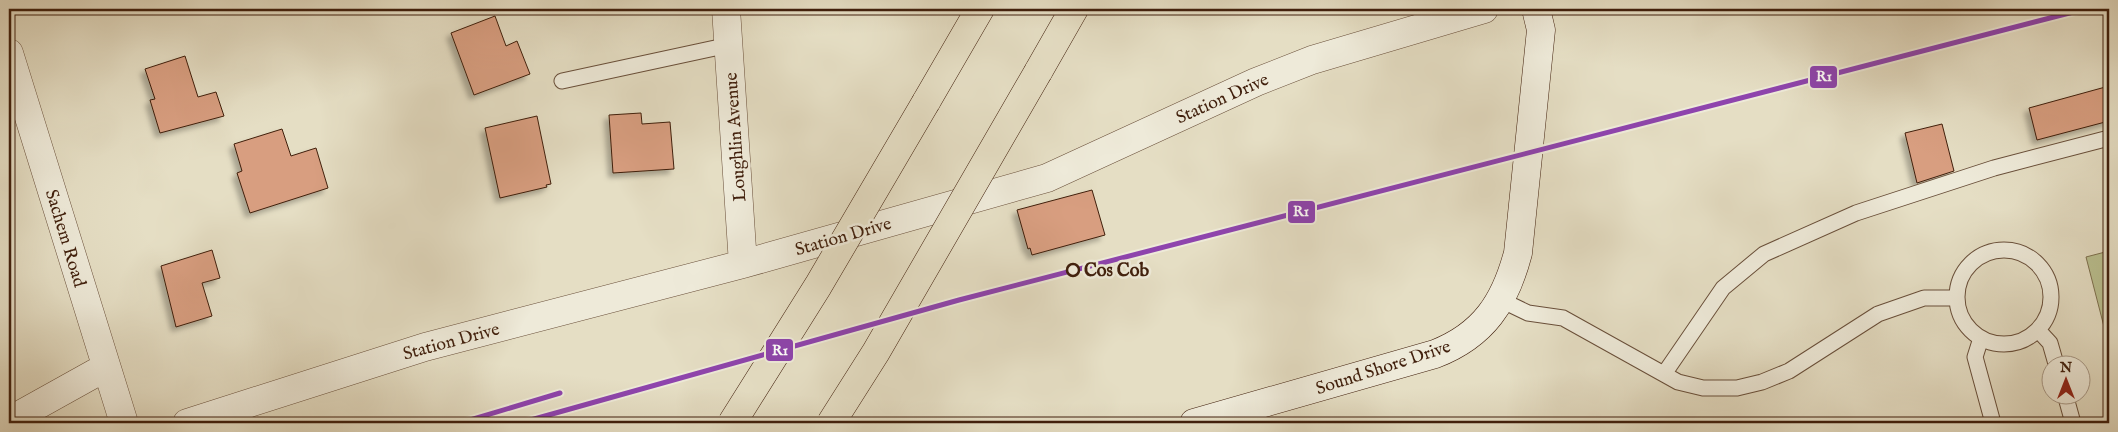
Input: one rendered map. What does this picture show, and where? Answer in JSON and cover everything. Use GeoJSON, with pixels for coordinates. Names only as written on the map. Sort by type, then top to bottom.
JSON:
{"type":"FeatureCollection","features":[{"type":"Feature","properties":{"kind":"highway"},"geometry":{"type":"LineString","coordinates":[[732,423],[818,286],[980,9]]}},
{"type":"Feature","properties":{"kind":"highway"},"geometry":{"type":"LineString","coordinates":[[831,423],[876,352],[1074,9]]}},
{"type":"Feature","properties":{"kind":"street","name":"Loughlin Avenue"},"geometry":{"type":"LineString","coordinates":[[726,9],[743,264]]}},
{"type":"Feature","properties":{"kind":"street","name":"Station Drive"},"geometry":{"type":"LineString","coordinates":[[187,423],[425,347],[743,264],[1047,178],[1256,82],[1302,64],[1484,9]]}},
{"type":"Feature","properties":{"kind":"street","name":"Sound Shore Drive"},"geometry":{"type":"LineString","coordinates":[[1194,423],[1450,349],[1481,326],[1501,300],[1509,285],[1521,233],[1541,30],[1536,9]]}},
{"type":"Feature","properties":{"kind":"street","name":"Sachem Road"},"geometry":{"type":"LineString","coordinates":[[9,53],[124,423]]}},
{"type":"Feature","properties":{"kind":"street"},"geometry":{"type":"LineString","coordinates":[[9,421],[106,367]]}},
{"type":"Feature","properties":{"kind":"lane"},"geometry":{"type":"LineString","coordinates":[[562,81],[729,45]]}},
{"type":"Feature","properties":{"kind":"lane"},"geometry":{"type":"LineString","coordinates":[[1664,374],[1723,288],[1764,254],[1856,213],[1994,168],[2109,138]]}},
{"type":"Feature","properties":{"kind":"lane"},"geometry":{"type":"LineString","coordinates":[[1999,250],[2013,250],[2026,255],[2038,263],[2048,279],[2052,296],[2048,314],[2038,330],[2017,342],[1998,343],[1981,338],[1967,326],[1959,313],[1956,298],[1958,284],[1964,271],[1979,256],[1999,250]]}},
{"type":"Feature","properties":{"kind":"lane"},"geometry":{"type":"LineString","coordinates":[[1501,300],[1528,313],[1564,318],[1678,382],[1703,388],[1737,388],[1762,382],[1789,371],[1885,311],[1924,298],[1956,298]]}},
{"type":"Feature","properties":{"kind":"lane"},"geometry":{"type":"LineString","coordinates":[[2038,330],[2050,344],[2053,354]]}},
{"type":"Feature","properties":{"kind":"lane"},"geometry":{"type":"LineString","coordinates":[[1981,338],[1974,357],[1993,423]]}},
{"type":"Feature","properties":{"kind":"lane"},"geometry":{"type":"LineString","coordinates":[[2067,404],[2073,423]]}},
{"type":"Feature","properties":{"kind":"green space"},"geometry":{"type":"Polygon","coordinates":[[[2109,251],[2109,346],[2086,257],[2109,251]]]}},
{"type":"Feature","properties":{"kind":"building"},"geometry":{"type":"Polygon","coordinates":[[[495,16],[506,46],[517,41],[530,74],[474,95],[451,33],[495,16]]]}},
{"type":"Feature","properties":{"kind":"building"},"geometry":{"type":"Polygon","coordinates":[[[185,56],[198,97],[216,92],[224,116],[160,133],[150,100],[155,99],[145,69],[185,56]]]}},
{"type":"Feature","properties":{"kind":"building"},"geometry":{"type":"Polygon","coordinates":[[[2109,86],[2109,121],[2037,140],[2029,108],[2109,86]]]}},
{"type":"Feature","properties":{"kind":"building"},"geometry":{"type":"Polygon","coordinates":[[[641,113],[642,124],[670,122],[674,169],[613,173],[609,115],[641,113]]]}},
{"type":"Feature","properties":{"kind":"building"},"geometry":{"type":"Polygon","coordinates":[[[537,116],[551,184],[546,185],[547,187],[500,198],[485,128],[537,116]]]}},
{"type":"Feature","properties":{"kind":"building"},"geometry":{"type":"Polygon","coordinates":[[[1942,124],[1954,171],[1917,183],[1905,133],[1942,124]]]}},
{"type":"Feature","properties":{"kind":"building"},"geometry":{"type":"Polygon","coordinates":[[[282,129],[291,156],[316,148],[328,188],[250,213],[237,173],[242,171],[234,144],[282,129]]]}},
{"type":"Feature","properties":{"kind":"building"},"geometry":{"type":"Polygon","coordinates":[[[1092,190],[1105,235],[1032,255],[1030,248],[1028,249],[1017,210],[1092,190]]]}},
{"type":"Feature","properties":{"kind":"building"},"geometry":{"type":"Polygon","coordinates":[[[212,250],[220,278],[202,283],[212,316],[176,327],[161,266],[212,250]]]}},
{"type":"Feature","properties":{"kind":"transit line","name":"R1"},"geometry":{"type":"LineString","coordinates":[[520,423],[959,300],[2085,9]]}},
{"type":"Feature","properties":{"kind":"transit line","name":"R1"},"geometry":{"type":"LineString","coordinates":[[460,423],[560,393]]}},
{"type":"Feature","properties":{"kind":"place","name":"Cos Cob"},"geometry":{"type":"Point","coordinates":[1073,270]}}]}
